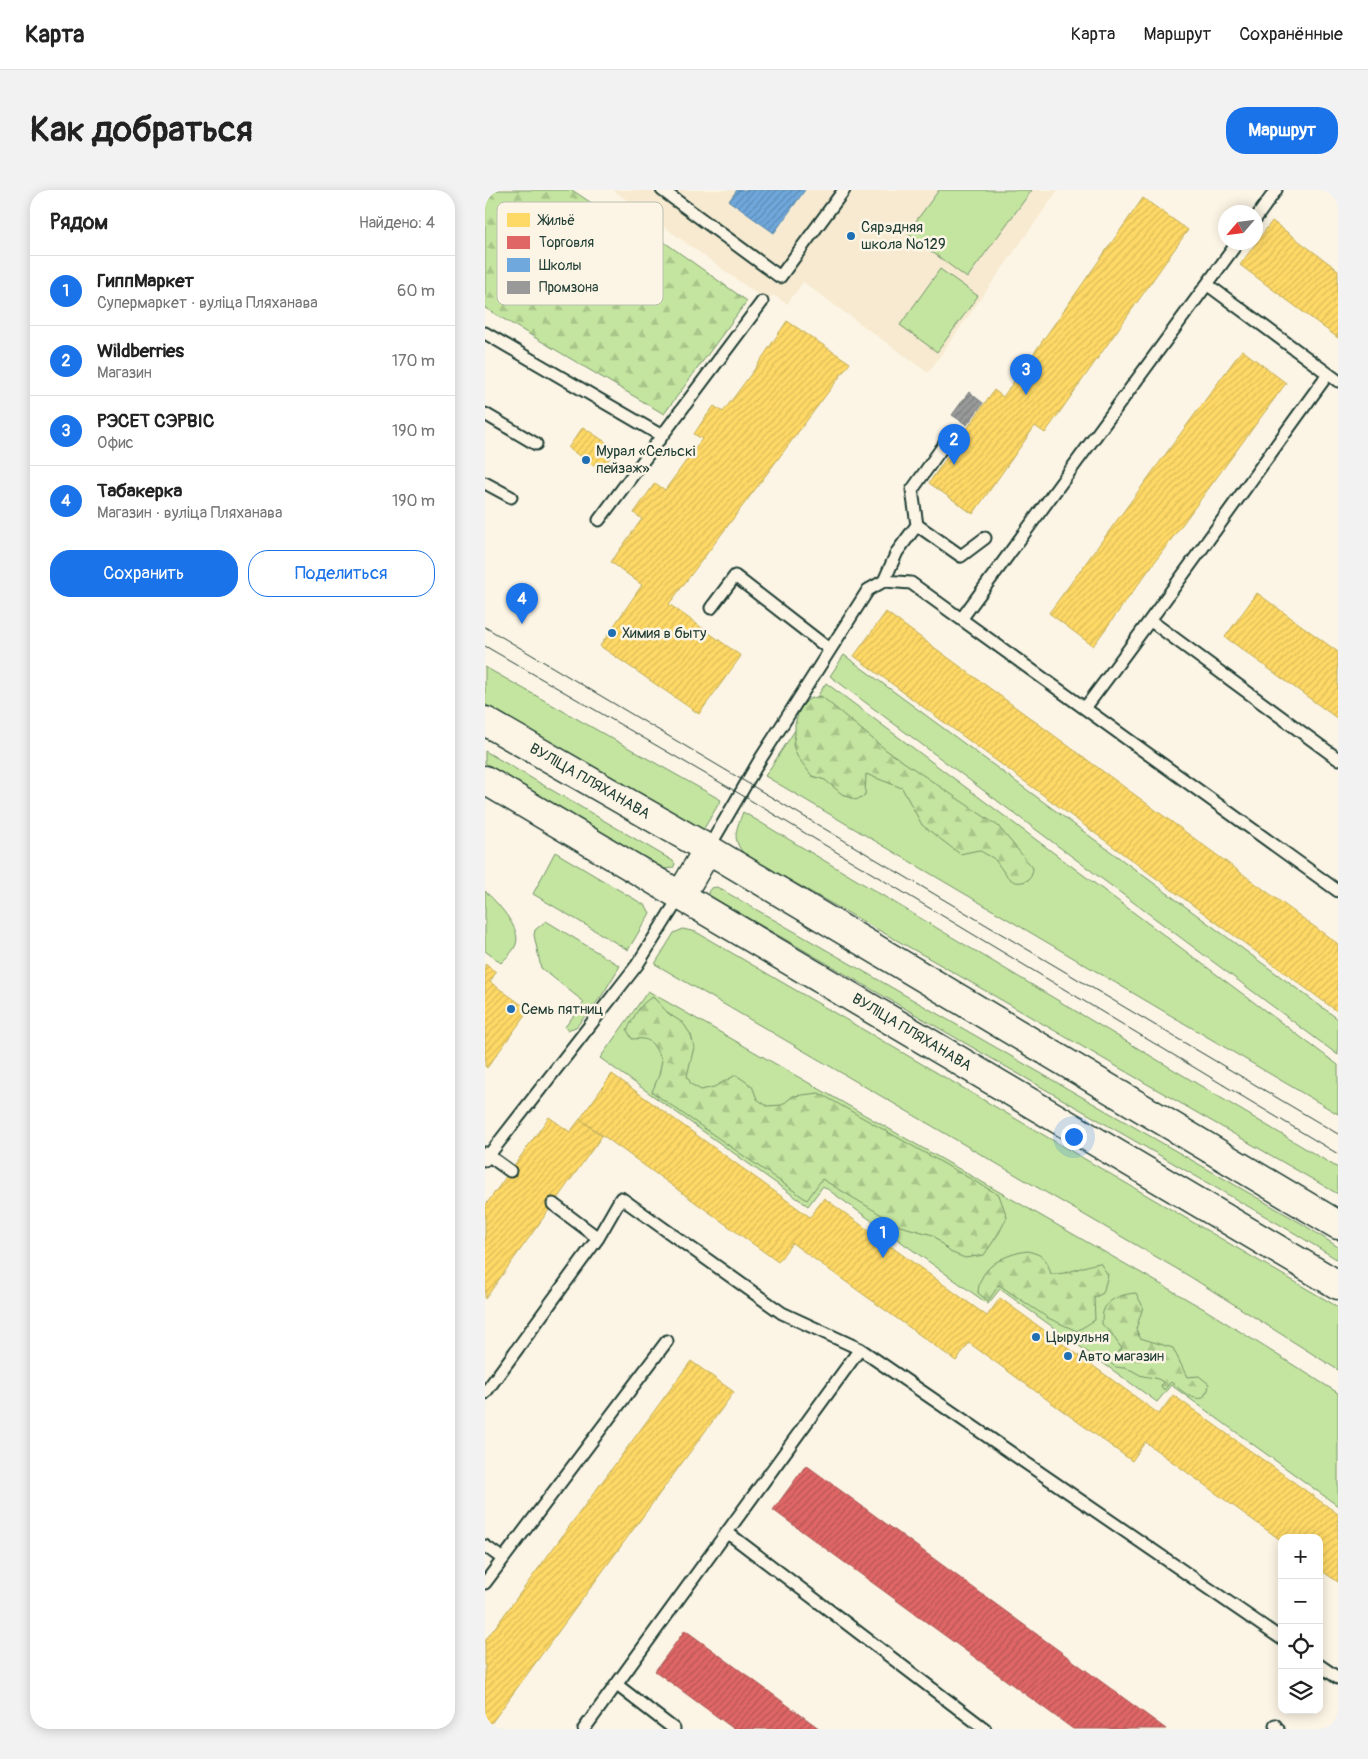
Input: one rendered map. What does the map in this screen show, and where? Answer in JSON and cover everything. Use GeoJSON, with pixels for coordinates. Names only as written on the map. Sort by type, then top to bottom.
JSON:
{"type":"FeatureCollection","features":[{"type":"Feature","properties":{"kind":"main road","name":"ВУЛІЦА ПЛЯХАНАВА"},"geometry":{"type":"LineString","coordinates":[[485,721],[708,849],[1338,1225]]}},
{"type":"Feature","properties":{"kind":"main road","name":"ВУЛІЦА ПЛЯХАНАВА"},"geometry":{"type":"LineString","coordinates":[[485,780],[1338,1285]]}},
{"type":"Feature","properties":{"kind":"main road"},"geometry":{"type":"LineString","coordinates":[[681,895],[708,849]]}},
{"type":"Feature","properties":{"kind":"lane"},"geometry":{"type":"LineString","coordinates":[[662,190],[780,277],[844,190]]}},
{"type":"Feature","properties":{"kind":"lane"},"geometry":{"type":"LineString","coordinates":[[1263,207],[1276,190]]}},
{"type":"Feature","properties":{"kind":"lane"},"geometry":{"type":"LineString","coordinates":[[962,618],[1232,250]]}},
{"type":"Feature","properties":{"kind":"lane"},"geometry":{"type":"LineString","coordinates":[[1208,285],[1338,381]]}},
{"type":"Feature","properties":{"kind":"lane"},"geometry":{"type":"LineString","coordinates":[[599,520],[762,302]]}},
{"type":"Feature","properties":{"kind":"lane"},"geometry":{"type":"LineString","coordinates":[[485,333],[662,436]]}},
{"type":"Feature","properties":{"kind":"lane"},"geometry":{"type":"LineString","coordinates":[[1085,708],[1151,621],[1189,565],[1328,374]]}},
{"type":"Feature","properties":{"kind":"lane"},"geometry":{"type":"LineString","coordinates":[[485,414],[536,444]]}},
{"type":"Feature","properties":{"kind":"lane"},"geometry":{"type":"LineString","coordinates":[[883,581],[897,552],[917,525],[912,490],[946,442]]}},
{"type":"Feature","properties":{"kind":"lane"},"geometry":{"type":"LineString","coordinates":[[485,483],[511,497]]}},
{"type":"Feature","properties":{"kind":"lane"},"geometry":{"type":"LineString","coordinates":[[917,525],[961,556],[985,538]]}},
{"type":"Feature","properties":{"kind":"lane"},"geometry":{"type":"LineString","coordinates":[[711,608],[735,576],[829,649]]}},
{"type":"Feature","properties":{"kind":"lane"},"geometry":{"type":"LineString","coordinates":[[708,849],[746,782],[868,590],[883,581],[911,582],[1338,891]]}},
{"type":"Feature","properties":{"kind":"lane"},"geometry":{"type":"LineString","coordinates":[[1151,621],[1338,759]]}},
{"type":"Feature","properties":{"kind":"lane"},"geometry":{"type":"LineString","coordinates":[[510,1171],[486,1156],[637,965],[681,895]]}},
{"type":"Feature","properties":{"kind":"lane"},"geometry":{"type":"LineString","coordinates":[[485,1394],[597,1238],[621,1198],[782,1313],[860,1349],[1278,1636]]}},
{"type":"Feature","properties":{"kind":"lane"},"geometry":{"type":"LineString","coordinates":[[553,1204],[597,1238]]}},
{"type":"Feature","properties":{"kind":"lane"},"geometry":{"type":"LineString","coordinates":[[485,1583],[667,1341]]}},
{"type":"Feature","properties":{"kind":"lane"},"geometry":{"type":"LineString","coordinates":[[585,1729],[860,1349]]}},
{"type":"Feature","properties":{"kind":"lane"},"geometry":{"type":"LineString","coordinates":[[727,1533],[985,1729]]}},
{"type":"Feature","properties":{"kind":"lane"},"geometry":{"type":"LineString","coordinates":[[485,1546],[503,1559]]}},
{"type":"Feature","properties":{"kind":"lane"},"geometry":{"type":"LineString","coordinates":[[1323,1668],[1338,1678]]}},
{"type":"Feature","properties":{"kind":"lane"},"geometry":{"type":"LineString","coordinates":[[617,1685],[674,1729]]}},
{"type":"Feature","properties":{"kind":"shaded area","name":"Сярэдняя школа №129"},"geometry":{"type":"Polygon","coordinates":[[[613,190],[1058,190],[928,373],[803,282],[787,304],[773,295],[768,302],[663,226],[663,202],[630,202],[613,190]]]}},
{"type":"Feature","properties":{"kind":"green space"},"geometry":{"type":"Polygon","coordinates":[[[485,190],[572,190],[590,202],[497,202],[497,305],[663,305],[663,241],[747,301],[664,414],[485,308],[485,190]]]}},
{"type":"Feature","properties":{"kind":"green space"},"geometry":{"type":"Polygon","coordinates":[[[939,190],[1032,190],[967,278],[907,233],[939,190]]]}},
{"type":"Feature","properties":{"kind":"green space"},"geometry":{"type":"Polygon","coordinates":[[[940,269],[978,296],[937,352],[900,325],[940,269]]]}},
{"type":"Feature","properties":{"kind":"green space"},"geometry":{"type":"Polygon","coordinates":[[[844,655],[1338,1019],[1338,1055],[830,676],[844,655]]]}},
{"type":"Feature","properties":{"kind":"green space"},"geometry":{"type":"Polygon","coordinates":[[[485,667],[721,800],[703,830],[485,704],[485,667]]]}},
{"type":"Feature","properties":{"kind":"green space"},"geometry":{"type":"Polygon","coordinates":[[[826,683],[1338,1065],[1338,1114],[765,776],[826,683]]]}},
{"type":"Feature","properties":{"kind":"green space"},"geometry":{"type":"Polygon","coordinates":[[[821,696],[886,750],[998,826],[1033,868],[1029,879],[1022,882],[1012,881],[993,858],[979,850],[960,854],[922,825],[902,788],[866,774],[865,795],[856,800],[842,794],[825,780],[812,776],[797,756],[793,745],[795,724],[800,708],[809,699],[821,696]]]}},
{"type":"Feature","properties":{"kind":"green space"},"geometry":{"type":"Polygon","coordinates":[[[485,751],[673,861],[675,864],[673,868],[664,869],[485,763],[485,751]]]}},
{"type":"Feature","properties":{"kind":"green space"},"geometry":{"type":"Polygon","coordinates":[[[743,812],[1338,1168],[1338,1194],[932,960],[745,855],[736,839],[738,824],[743,812]]]}},
{"type":"Feature","properties":{"kind":"green space"},"geometry":{"type":"Polygon","coordinates":[[[555,852],[646,906],[650,913],[628,950],[533,894],[555,852]]]}},
{"type":"Feature","properties":{"kind":"green space"},"geometry":{"type":"Polygon","coordinates":[[[717,887],[1301,1223],[1338,1247],[1338,1260],[710,896],[708,892],[711,888],[717,887]]]}},
{"type":"Feature","properties":{"kind":"green space"},"geometry":{"type":"Polygon","coordinates":[[[485,891],[512,923],[517,938],[514,949],[501,963],[485,951],[485,891]]]}},
{"type":"Feature","properties":{"kind":"green space"},"geometry":{"type":"Polygon","coordinates":[[[546,921],[620,966],[601,997],[576,1027],[567,1030],[565,1027],[584,1002],[541,968],[534,935],[535,930],[546,921]]]}},
{"type":"Feature","properties":{"kind":"green space"},"geometry":{"type":"Polygon","coordinates":[[[683,929],[696,932],[1338,1307],[1338,1370],[1189,1276],[655,964],[674,933],[683,929]]]}},
{"type":"Feature","properties":{"kind":"green space"},"geometry":{"type":"Polygon","coordinates":[[[648,991],[1204,1309],[1338,1393],[1338,1506],[1171,1385],[1157,1402],[1000,1289],[988,1304],[823,1186],[808,1206],[600,1058],[648,991]]]}},
{"type":"Feature","properties":{"kind":"green space"},"geometry":{"type":"Polygon","coordinates":[[[653,997],[669,1014],[683,1023],[691,1035],[694,1047],[687,1076],[691,1084],[701,1090],[714,1087],[736,1075],[752,1086],[757,1099],[767,1106],[782,1105],[793,1096],[819,1093],[999,1195],[1007,1217],[984,1255],[965,1258],[950,1252],[933,1235],[900,1226],[822,1179],[807,1200],[652,1092],[659,1075],[662,1060],[651,1042],[644,1039],[632,1039],[627,1030],[640,1007],[653,997]]]}},
{"type":"Feature","properties":{"kind":"green space"},"geometry":{"type":"Polygon","coordinates":[[[1028,1251],[1044,1258],[1051,1274],[1064,1273],[1100,1263],[1108,1275],[1103,1293],[1094,1298],[1095,1320],[1077,1331],[1048,1318],[999,1285],[988,1301],[978,1293],[979,1284],[983,1276],[994,1263],[1010,1255],[1028,1251]]]}},
{"type":"Feature","properties":{"kind":"green space"},"geometry":{"type":"Polygon","coordinates":[[[1136,1293],[1143,1307],[1136,1329],[1140,1338],[1173,1348],[1187,1377],[1199,1376],[1209,1384],[1203,1398],[1190,1396],[1171,1382],[1164,1390],[1161,1386],[1163,1382],[1160,1380],[1112,1365],[1108,1359],[1122,1349],[1102,1324],[1105,1307],[1112,1300],[1126,1294],[1136,1293]]]}},
{"type":"Feature","properties":{"kind":"building: Жильё"},"geometry":{"type":"Polygon","coordinates":[[[1143,198],[1188,230],[1045,433],[1035,426],[973,514],[929,483],[994,390],[1003,397],[1143,198]]]}},
{"type":"Feature","properties":{"kind":"building: Жильё"},"geometry":{"type":"Polygon","coordinates":[[[1272,221],[1338,270],[1338,338],[1240,265],[1251,250],[1263,250],[1263,233],[1272,221]]]}},
{"type":"Feature","properties":{"kind":"building: Жильё"},"geometry":{"type":"Polygon","coordinates":[[[787,321],[850,363],[669,604],[741,656],[699,714],[600,646],[642,585],[611,562],[642,519],[634,513],[655,483],[665,490],[702,439],[694,434],[704,419],[714,406],[723,412],[787,321]]]}},
{"type":"Feature","properties":{"kind":"building: Жильё"},"geometry":{"type":"Polygon","coordinates":[[[1242,350],[1286,383],[1093,646],[1049,613],[1242,350]]]}},
{"type":"Feature","properties":{"kind":"building: Жильё"},"geometry":{"type":"Polygon","coordinates":[[[583,427],[616,449],[601,471],[568,448],[583,427]]]}},
{"type":"Feature","properties":{"kind":"building: Жильё"},"geometry":{"type":"Polygon","coordinates":[[[1257,593],[1338,652],[1338,719],[1225,637],[1257,593]]]}},
{"type":"Feature","properties":{"kind":"building: Жильё"},"geometry":{"type":"Polygon","coordinates":[[[886,612],[1338,944],[1338,1012],[854,656],[886,612]]]}},
{"type":"Feature","properties":{"kind":"building: Жильё"},"geometry":{"type":"Polygon","coordinates":[[[485,964],[496,972],[490,982],[529,1010],[487,1068],[485,1066],[485,964]]]}},
{"type":"Feature","properties":{"kind":"building: Жильё"},"geometry":{"type":"Polygon","coordinates":[[[612,1074],[810,1217],[824,1198],[987,1316],[1000,1298],[1159,1414],[1173,1395],[1338,1514],[1338,1582],[1323,1572],[1323,1534],[1278,1534],[1278,1538],[1145,1442],[1132,1461],[969,1343],[956,1361],[792,1243],[778,1262],[580,1119],[612,1074]]]}},
{"type":"Feature","properties":{"kind":"building: Жильё"},"geometry":{"type":"Polygon","coordinates":[[[549,1117],[570,1132],[580,1119],[602,1136],[485,1299],[485,1206],[549,1117]]]}},
{"type":"Feature","properties":{"kind":"building: Жильё"},"geometry":{"type":"Polygon","coordinates":[[[691,1361],[734,1392],[487,1729],[485,1729],[485,1641],[691,1361]]]}},
{"type":"Feature","properties":{"kind":"building: Торговля"},"geometry":{"type":"Polygon","coordinates":[[[806,1465],[1166,1729],[1073,1729],[773,1510],[806,1465]]]}},
{"type":"Feature","properties":{"kind":"building: Торговля"},"geometry":{"type":"Polygon","coordinates":[[[685,1630],[820,1729],[734,1729],[655,1671],[685,1630]]]}},
{"type":"Feature","properties":{"kind":"building: Школы"},"geometry":{"type":"Polygon","coordinates":[[[737,190],[805,190],[774,233],[729,201],[737,190]]]}},
{"type":"Feature","properties":{"kind":"building: Промзона"},"geometry":{"type":"Polygon","coordinates":[[[969,392],[983,403],[967,425],[952,415],[969,392]]]}},
{"type":"Feature","properties":{"kind":"tram line"},"geometry":{"type":"LineString","coordinates":[[485,627],[1338,1134]]}},
{"type":"Feature","properties":{"kind":"tram line"},"geometry":{"type":"LineString","coordinates":[[485,646],[740,794],[1338,1154]]}},
{"type":"Feature","properties":{"kind":"place","name":"Сярэдняя школа №129"},"geometry":{"type":"Point","coordinates":[851,236]}},
{"type":"Feature","properties":{"kind":"place","name":"РЭСЕТ СЭРВІС"},"geometry":{"type":"Point","coordinates":[1026,395]}},
{"type":"Feature","properties":{"kind":"place","name":"Мурал «Сельскі пейзаж»"},"geometry":{"type":"Point","coordinates":[586,460]}},
{"type":"Feature","properties":{"kind":"place","name":"Wildberries"},"geometry":{"type":"Point","coordinates":[954,465]}},
{"type":"Feature","properties":{"kind":"place","name":"Табакерка"},"geometry":{"type":"Point","coordinates":[522,624]}},
{"type":"Feature","properties":{"kind":"place","name":"Химия в быту"},"geometry":{"type":"Point","coordinates":[612,633]}},
{"type":"Feature","properties":{"kind":"place","name":"Семь пятниц"},"geometry":{"type":"Point","coordinates":[511,1009]}},
{"type":"Feature","properties":{"kind":"place","name":"ГиппМаркет"},"geometry":{"type":"Point","coordinates":[883,1258]}},
{"type":"Feature","properties":{"kind":"place","name":"Цырульня"},"geometry":{"type":"Point","coordinates":[1036,1337]}},
{"type":"Feature","properties":{"kind":"place","name":"Авто магазин"},"geometry":{"type":"Point","coordinates":[1068,1356]}}]}
